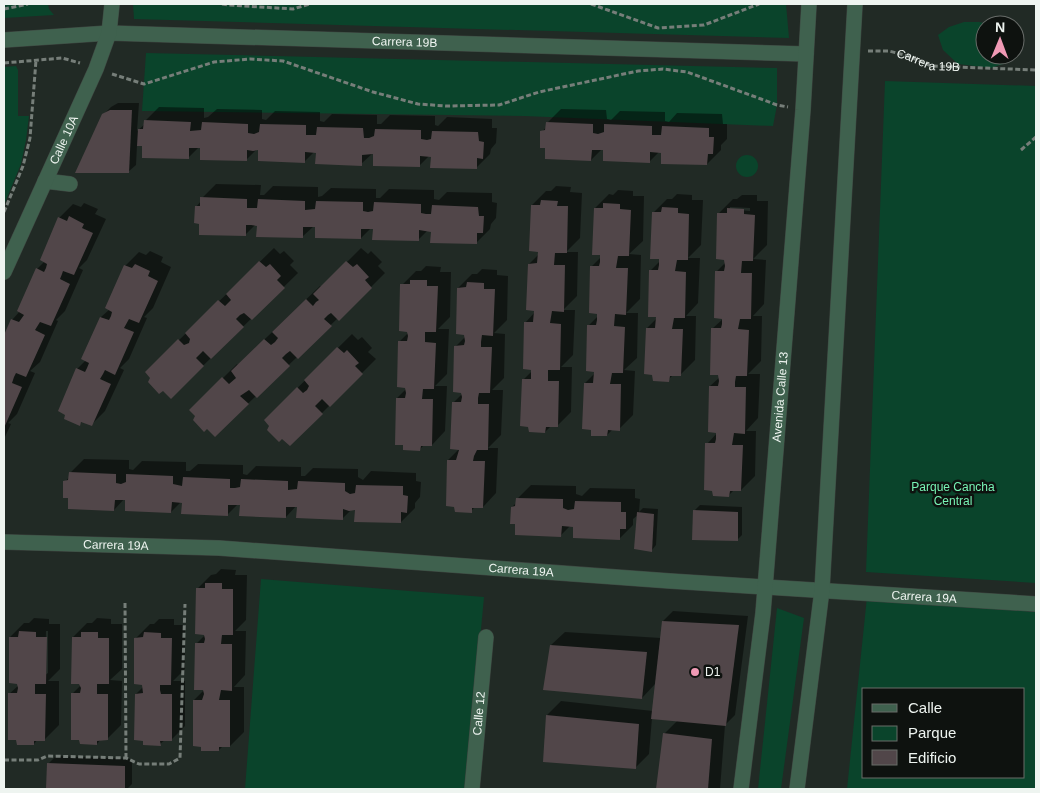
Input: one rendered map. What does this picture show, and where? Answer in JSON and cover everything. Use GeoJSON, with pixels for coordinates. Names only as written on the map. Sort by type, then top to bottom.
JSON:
{"type":"FeatureCollection","features":[{"type":"Feature","properties":{"kind":"street","name":"Calle 10A"},"geometry":{"type":"LineString","coordinates":[[4,272],[96,69],[110,33],[112,4]]}},
{"type":"Feature","properties":{"kind":"street","name":"Avenida Calle 13"},"geometry":{"type":"LineString","coordinates":[[741,789],[763,613],[803,110],[809,4]]}},
{"type":"Feature","properties":{"kind":"street"},"geometry":{"type":"LineString","coordinates":[[797,789],[822,590],[856,4]]}},
{"type":"Feature","properties":{"kind":"street","name":"Carrera 19B"},"geometry":{"type":"LineString","coordinates":[[4,40],[110,33],[806,54]]}},
{"type":"Feature","properties":{"kind":"street"},"geometry":{"type":"LineString","coordinates":[[45,181],[70,184]]}},
{"type":"Feature","properties":{"kind":"street","name":"Carrera 19A"},"geometry":{"type":"LineString","coordinates":[[4,542],[219,548],[660,580],[1036,604]]}},
{"type":"Feature","properties":{"kind":"street","name":"Calle 12"},"geometry":{"type":"LineString","coordinates":[[472,789],[486,637]]}},
{"type":"Feature","properties":{"kind":"path"},"geometry":{"type":"LineString","coordinates":[[4,9],[28,4]]}},
{"type":"Feature","properties":{"kind":"path"},"geometry":{"type":"LineString","coordinates":[[222,4],[293,9],[310,4]]}},
{"type":"Feature","properties":{"kind":"path"},"geometry":{"type":"LineString","coordinates":[[591,4],[658,28],[704,25],[759,4]]}},
{"type":"Feature","properties":{"kind":"path","name":"Carrera 19B"},"geometry":{"type":"LineString","coordinates":[[853,52],[889,51],[908,56],[931,66],[1036,70]]}},
{"type":"Feature","properties":{"kind":"path"},"geometry":{"type":"LineString","coordinates":[[4,62],[62,58],[144,84],[214,62],[250,59],[283,61],[373,92],[418,104],[446,106],[499,105],[539,92],[638,71],[663,69],[687,72],[777,105],[803,110]]}},
{"type":"Feature","properties":{"kind":"path"},"geometry":{"type":"LineString","coordinates":[[4,212],[23,166],[30,138],[36,60]]}},
{"type":"Feature","properties":{"kind":"path"},"geometry":{"type":"LineString","coordinates":[[1021,150],[1036,137]]}},
{"type":"Feature","properties":{"kind":"path"},"geometry":{"type":"LineString","coordinates":[[125,603],[126,758]]}},
{"type":"Feature","properties":{"kind":"path"},"geometry":{"type":"LineString","coordinates":[[4,760],[38,760],[47,756],[126,758],[139,764],[170,764],[180,758],[185,604]]}},
{"type":"Feature","properties":{"kind":"green space"},"geometry":{"type":"Polygon","coordinates":[[[4,4],[48,4],[49,9],[54,15],[4,18],[4,4]]]}},
{"type":"Feature","properties":{"kind":"green space"},"geometry":{"type":"Polygon","coordinates":[[[133,4],[786,4],[789,38],[134,19],[133,4]]]}},
{"type":"Feature","properties":{"kind":"green space"},"geometry":{"type":"Polygon","coordinates":[[[964,22],[975,22],[975,65],[1000,65],[991,68],[958,64],[943,50],[938,35],[949,27],[964,22]]]}},
{"type":"Feature","properties":{"kind":"green space"},"geometry":{"type":"Polygon","coordinates":[[[146,53],[777,68],[777,105],[773,126],[524,116],[142,111],[146,53]]]}},
{"type":"Feature","properties":{"kind":"green space"},"geometry":{"type":"Polygon","coordinates":[[[16,66],[18,70],[18,116],[29,116],[21,164],[4,205],[4,67],[16,66]]]}},
{"type":"Feature","properties":{"kind":"green space","name":"Parque Cancha Central"},"geometry":{"type":"Polygon","coordinates":[[[885,81],[1036,86],[1036,583],[866,572],[885,81]]]}},
{"type":"Feature","properties":{"kind":"green space"},"geometry":{"type":"Polygon","coordinates":[[[747,155],[757,162],[758,166],[751,176],[747,177],[737,170],[736,166],[743,156],[747,155]]]}},
{"type":"Feature","properties":{"kind":"green space"},"geometry":{"type":"Polygon","coordinates":[[[261,579],[484,597],[466,789],[245,789],[261,579]]]}},
{"type":"Feature","properties":{"kind":"green space"},"geometry":{"type":"Polygon","coordinates":[[[867,597],[1036,612],[1036,789],[847,789],[867,597]]]}},
{"type":"Feature","properties":{"kind":"green space"},"geometry":{"type":"Polygon","coordinates":[[[777,608],[804,618],[781,789],[758,789],[777,608]]]}},
{"type":"Feature","properties":{"kind":"building"},"geometry":{"type":"Polygon","coordinates":[[[110,110],[132,110],[129,173],[75,173],[102,114],[110,110]]]}},
{"type":"Feature","properties":{"kind":"building"},"geometry":{"type":"Polygon","coordinates":[[[144,120],[191,122],[190,131],[201,130],[202,122],[248,124],[248,133],[254,134],[259,132],[260,124],[306,125],[306,135],[316,135],[317,127],[363,128],[364,138],[374,136],[375,129],[421,130],[421,139],[427,140],[431,139],[432,131],[478,132],[479,141],[484,142],[483,159],[477,158],[477,169],[430,168],[431,157],[420,156],[420,167],[373,166],[373,154],[362,155],[362,166],[315,164],[316,153],[305,152],[305,163],[258,161],[258,150],[247,150],[247,161],[200,160],[200,148],[189,148],[189,159],[142,158],[142,146],[137,146],[138,129],[143,129],[144,120]]]}},
{"type":"Feature","properties":{"kind":"building"},"geometry":{"type":"Polygon","coordinates":[[[546,122],[593,124],[593,133],[598,134],[604,132],[604,124],[652,126],[652,135],[661,135],[662,126],[709,128],[709,137],[714,137],[713,154],[708,154],[707,165],[661,164],[661,153],[650,152],[650,163],[603,161],[603,150],[592,150],[591,161],[545,159],[545,148],[540,148],[540,131],[545,130],[546,122]]]}},
{"type":"Feature","properties":{"kind":"building"},"geometry":{"type":"Polygon","coordinates":[[[200,197],[247,199],[247,208],[257,208],[258,199],[305,201],[305,210],[315,209],[316,201],[363,202],[363,211],[368,212],[373,211],[374,202],[421,204],[421,213],[426,214],[431,214],[432,205],[478,207],[479,216],[484,216],[483,233],[477,233],[477,244],[430,243],[431,232],[419,230],[419,241],[372,240],[373,229],[361,229],[361,239],[315,238],[315,227],[303,227],[303,238],[256,237],[257,226],[251,225],[246,225],[246,236],[199,235],[199,224],[194,223],[195,206],[200,206],[200,197]]]}},
{"type":"Feature","properties":{"kind":"building"},"geometry":{"type":"Polygon","coordinates":[[[541,200],[558,201],[557,206],[568,206],[567,253],[555,253],[554,265],[565,265],[564,312],[552,311],[550,323],[561,324],[560,370],[548,370],[548,381],[559,381],[558,427],[546,427],[545,433],[529,432],[528,427],[520,426],[522,379],[531,379],[531,370],[523,369],[524,322],[533,322],[534,311],[526,310],[528,264],[537,263],[538,252],[529,251],[531,205],[540,205],[541,200]]]}},
{"type":"Feature","properties":{"kind":"building"},"geometry":{"type":"Polygon","coordinates":[[[603,203],[620,204],[620,209],[631,210],[629,256],[618,256],[616,268],[628,268],[626,315],[615,314],[614,326],[625,327],[623,373],[612,373],[610,384],[621,384],[620,431],[608,430],[607,436],[591,436],[591,430],[582,429],[584,383],[593,383],[594,372],[586,371],[587,325],[596,325],[597,320],[597,314],[589,313],[590,266],[599,266],[600,262],[600,255],[592,255],[594,208],[603,208],[603,203]]]}},
{"type":"Feature","properties":{"kind":"building"},"geometry":{"type":"Polygon","coordinates":[[[662,207],[678,208],[678,213],[689,214],[688,260],[677,260],[675,271],[686,272],[685,318],[674,318],[672,329],[683,329],[681,376],[670,376],[669,382],[653,381],[652,375],[644,374],[646,328],[655,328],[656,317],[648,317],[649,270],[658,270],[659,265],[659,259],[650,259],[652,212],[661,212],[662,207]]]}},
{"type":"Feature","properties":{"kind":"building"},"geometry":{"type":"Polygon","coordinates":[[[727,208],[744,209],[744,214],[755,215],[753,261],[742,261],[741,273],[752,273],[751,319],[740,319],[738,329],[749,330],[747,376],[736,376],[735,382],[735,387],[746,387],[745,434],[734,433],[732,445],[743,445],[741,491],[730,491],[729,497],[713,496],[712,491],[704,490],[705,443],[715,443],[716,439],[716,433],[708,432],[709,386],[718,386],[719,381],[718,375],[710,375],[711,328],[721,328],[722,324],[722,319],[714,318],[715,271],[724,271],[725,266],[724,260],[716,259],[717,213],[727,213],[727,208]]]}},
{"type":"Feature","properties":{"kind":"building"},"geometry":{"type":"Polygon","coordinates":[[[69,216],[84,224],[82,228],[93,233],[74,275],[63,271],[60,279],[70,284],[51,326],[40,322],[35,330],[45,335],[26,377],[16,373],[14,377],[12,383],[22,387],[4,428],[4,335],[11,319],[19,322],[24,315],[17,311],[36,268],[44,272],[46,268],[47,264],[40,260],[58,217],[67,221],[69,216]]]}},
{"type":"Feature","properties":{"kind":"building"},"geometry":{"type":"Polygon","coordinates":[[[259,261],[266,267],[270,264],[281,276],[277,280],[285,288],[252,320],[244,313],[240,315],[236,319],[244,327],[211,359],[203,351],[196,358],[204,366],[171,399],[163,391],[159,394],[148,382],[150,378],[145,372],[178,339],[184,345],[189,343],[190,339],[185,333],[218,300],[225,306],[231,300],[226,294],[259,261]]]}},
{"type":"Feature","properties":{"kind":"building"},"geometry":{"type":"Polygon","coordinates":[[[346,261],[353,267],[357,264],[369,277],[365,280],[372,288],[339,321],[331,313],[328,315],[324,319],[332,326],[298,359],[290,351],[286,354],[282,358],[290,366],[257,398],[249,390],[240,396],[249,404],[215,437],[207,429],[204,432],[193,420],[195,416],[189,410],[222,377],[229,384],[236,378],[231,371],[264,339],[271,345],[275,342],[278,338],[272,332],[306,299],[313,306],[319,300],[313,294],[346,261]]]}},
{"type":"Feature","properties":{"kind":"building"},"geometry":{"type":"Polygon","coordinates":[[[135,264],[150,271],[148,276],[158,281],[139,323],[129,319],[124,328],[134,332],[115,375],[105,370],[100,379],[111,384],[92,426],[81,422],[80,426],[64,419],[65,415],[58,411],[76,368],[85,372],[87,368],[89,363],[81,359],[100,317],[109,320],[111,316],[112,312],[105,308],[124,265],[132,268],[135,264]]]}},
{"type":"Feature","properties":{"kind":"building"},"geometry":{"type":"Polygon","coordinates":[[[410,280],[427,280],[427,286],[438,286],[436,332],[425,332],[425,342],[436,343],[434,389],[423,389],[422,399],[433,399],[432,446],[421,446],[420,451],[403,450],[403,445],[395,445],[396,398],[405,398],[406,393],[405,388],[397,387],[398,341],[407,341],[408,336],[407,332],[399,331],[400,284],[410,284],[410,280]]]}},
{"type":"Feature","properties":{"kind":"building"},"geometry":{"type":"Polygon","coordinates":[[[467,282],[484,283],[484,289],[495,289],[493,336],[482,335],[481,342],[481,347],[492,347],[490,393],[479,393],[478,398],[478,404],[489,404],[488,450],[477,450],[473,461],[485,461],[483,508],[472,508],[472,513],[455,512],[454,507],[446,506],[447,460],[456,460],[459,450],[450,449],[452,402],[461,402],[462,397],[461,393],[453,392],[454,346],[464,345],[465,341],[464,335],[456,334],[457,288],[466,287],[467,282]]]}},
{"type":"Feature","properties":{"kind":"building"},"geometry":{"type":"Polygon","coordinates":[[[337,347],[344,353],[347,350],[359,363],[355,366],[363,374],[330,407],[322,399],[315,406],[323,414],[290,446],[282,439],[279,442],[267,430],[269,426],[264,420],[297,387],[303,393],[307,390],[309,386],[304,380],[337,347]]]}},
{"type":"Feature","properties":{"kind":"building"},"geometry":{"type":"Polygon","coordinates":[[[69,472],[116,474],[116,483],[121,484],[126,482],[126,474],[173,476],[173,484],[182,486],[183,477],[230,479],[230,488],[240,487],[241,479],[288,481],[288,490],[297,489],[298,481],[345,483],[345,491],[350,494],[355,493],[356,485],[403,486],[403,495],[408,496],[407,513],[401,512],[401,523],[354,522],[355,510],[343,509],[343,520],[296,518],[297,507],[286,507],[286,518],[239,516],[240,505],[228,505],[228,516],[181,514],[182,503],[172,502],[171,513],[125,511],[125,500],[115,500],[114,511],[68,509],[68,498],[63,498],[63,481],[68,480],[69,472]]]}},
{"type":"Feature","properties":{"kind":"building"},"geometry":{"type":"Polygon","coordinates":[[[516,498],[563,499],[563,508],[568,510],[574,509],[575,501],[621,502],[621,512],[626,512],[626,529],[620,529],[620,540],[573,538],[573,527],[562,526],[561,537],[515,535],[515,524],[510,524],[511,507],[515,506],[516,498]]]}},
{"type":"Feature","properties":{"kind":"building"},"geometry":{"type":"Polygon","coordinates":[[[693,510],[738,512],[738,541],[692,540],[693,510]]]}},
{"type":"Feature","properties":{"kind":"building"},"geometry":{"type":"Polygon","coordinates":[[[637,512],[654,514],[652,552],[634,549],[637,512]]]}},
{"type":"Feature","properties":{"kind":"building"},"geometry":{"type":"Polygon","coordinates":[[[205,583],[222,583],[222,589],[233,589],[233,635],[222,635],[221,644],[232,644],[232,691],[221,690],[219,700],[230,700],[230,747],[219,747],[219,751],[201,751],[201,747],[193,746],[193,700],[202,700],[204,694],[203,690],[194,690],[195,643],[204,643],[205,639],[204,635],[195,634],[196,588],[205,588],[205,583]]]}},
{"type":"Feature","properties":{"kind":"building","name":"D1"},"geometry":{"type":"Polygon","coordinates":[[[662,621],[739,625],[726,726],[651,719],[662,621]]]}},
{"type":"Feature","properties":{"kind":"building"},"geometry":{"type":"Polygon","coordinates":[[[19,631],[36,632],[36,637],[47,637],[46,684],[35,684],[35,694],[46,694],[45,741],[34,741],[34,745],[17,745],[16,740],[8,740],[8,693],[17,693],[18,688],[17,684],[9,683],[9,637],[18,637],[19,631]]]}},
{"type":"Feature","properties":{"kind":"building"},"geometry":{"type":"Polygon","coordinates":[[[81,632],[98,632],[98,638],[109,638],[109,684],[97,684],[97,694],[108,694],[108,740],[97,741],[97,745],[80,744],[79,740],[71,740],[71,693],[80,693],[81,688],[79,684],[71,684],[72,637],[81,637],[81,632]]]}},
{"type":"Feature","properties":{"kind":"building"},"geometry":{"type":"Polygon","coordinates":[[[144,632],[161,633],[161,638],[172,638],[171,685],[160,685],[160,690],[161,694],[172,694],[172,741],[160,741],[161,746],[143,745],[143,741],[134,740],[135,694],[143,693],[142,685],[134,684],[134,638],[143,637],[144,632]]]}},
{"type":"Feature","properties":{"kind":"building"},"geometry":{"type":"Polygon","coordinates":[[[550,645],[647,652],[642,699],[543,690],[550,645]]]}},
{"type":"Feature","properties":{"kind":"building"},"geometry":{"type":"Polygon","coordinates":[[[546,715],[639,724],[636,769],[543,762],[546,715]]]}},
{"type":"Feature","properties":{"kind":"building"},"geometry":{"type":"Polygon","coordinates":[[[663,733],[712,739],[708,789],[656,789],[663,733]]]}},
{"type":"Feature","properties":{"kind":"building"},"geometry":{"type":"Polygon","coordinates":[[[47,763],[125,766],[125,789],[46,789],[47,763]]]}},
{"type":"Feature","properties":{"kind":"place","name":"D1"},"geometry":{"type":"Point","coordinates":[695,672]}}]}
